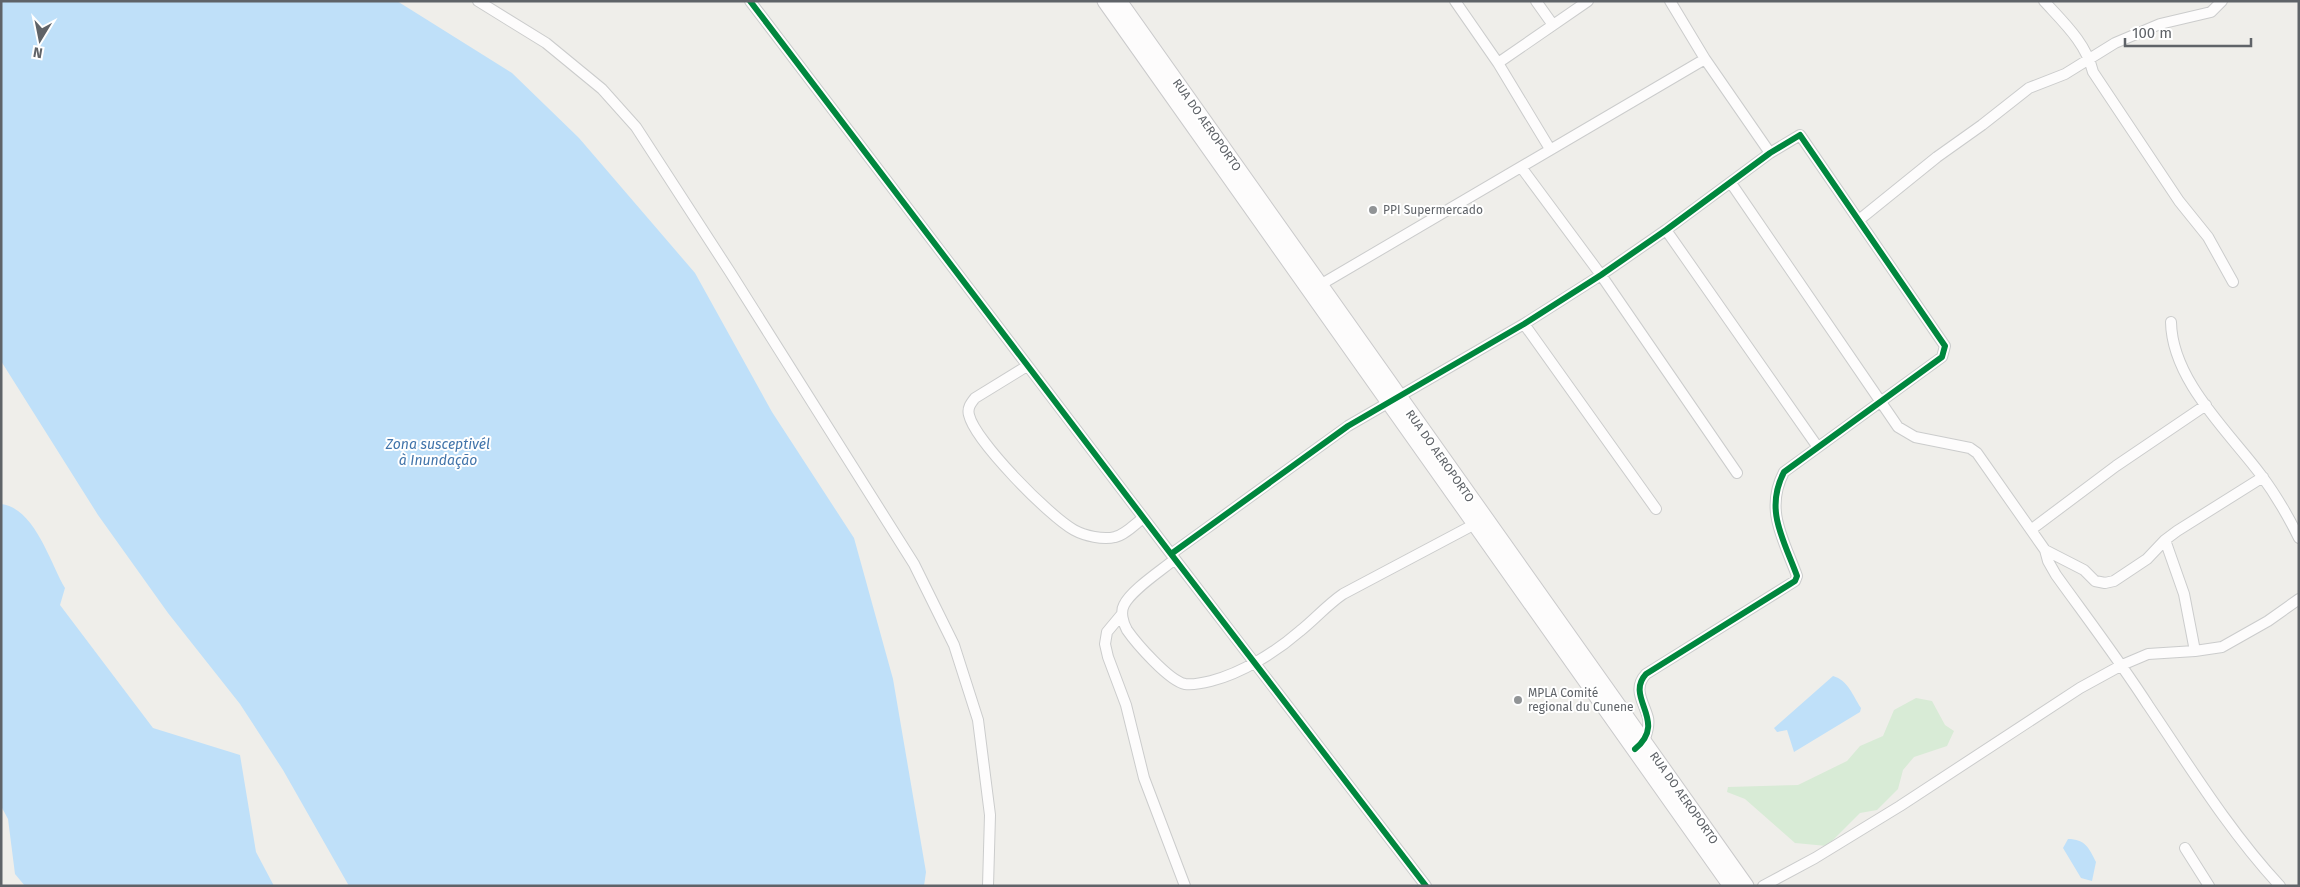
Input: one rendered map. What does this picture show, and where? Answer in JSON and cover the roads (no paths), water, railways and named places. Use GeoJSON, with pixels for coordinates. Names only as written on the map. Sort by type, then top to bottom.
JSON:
{"type":"FeatureCollection","features":[{"type":"Feature","properties":{"kind":"main road","name":"RUA DO AEROPORTO"},"geometry":{"type":"LineString","coordinates":[[1106,1],[1394,400],[1640,746],[1732,886]]}},
{"type":"Feature","properties":{"kind":"main road","name":"RUA DO AEROPORTO"},"geometry":{"type":"LineString","coordinates":[[1119,1],[1320,285],[1475,524],[1746,886]]}},
{"type":"Feature","properties":{"kind":"street"},"geometry":{"type":"LineString","coordinates":[[478,1],[546,43],[602,89],[636,127],[914,564],[954,645],[978,720],[990,815],[988,886]]}},
{"type":"Feature","properties":{"kind":"street"},"geometry":{"type":"LineString","coordinates":[[750,1],[1143,518],[1256,662],[1426,886]]}},
{"type":"Feature","properties":{"kind":"street"},"geometry":{"type":"LineString","coordinates":[[1455,1],[1498,63],[1550,149]]}},
{"type":"Feature","properties":{"kind":"street"},"geometry":{"type":"LineString","coordinates":[[1536,1],[1553,25]]}},
{"type":"Feature","properties":{"kind":"street"},"geometry":{"type":"LineString","coordinates":[[1498,63],[1588,1]]}},
{"type":"Feature","properties":{"kind":"street"},"geometry":{"type":"LineString","coordinates":[[1670,1],[1706,59],[1770,153]]}},
{"type":"Feature","properties":{"kind":"street"},"geometry":{"type":"LineString","coordinates":[[2044,1],[2082,44],[2090,59],[2093,72],[2179,201],[2208,237],[2233,282]]}},
{"type":"Feature","properties":{"kind":"street"},"geometry":{"type":"LineString","coordinates":[[1859,220],[1937,157],[2029,88],[2065,74],[2115,43],[2160,24],[2212,12],[2222,1]]}},
{"type":"Feature","properties":{"kind":"street"},"geometry":{"type":"LineString","coordinates":[[1320,285],[1706,59]]}},
{"type":"Feature","properties":{"kind":"street"},"geometry":{"type":"LineString","coordinates":[[1185,886],[1144,778],[1126,705],[1105,644],[1107,632],[1122,614],[1124,605],[1130,596],[1173,557],[1338,432],[1524,324],[1601,275],[1666,230],[1770,153],[1800,135],[1945,346],[1942,357],[1784,472],[1777,486],[1774,503],[1777,526],[1797,576],[1795,581],[1646,674],[1641,679],[1639,694],[1649,720],[1640,746]]}},
{"type":"Feature","properties":{"kind":"street"},"geometry":{"type":"LineString","coordinates":[[1521,167],[1601,275],[1737,473]]}},
{"type":"Feature","properties":{"kind":"street"},"geometry":{"type":"LineString","coordinates":[[1730,183],[1898,427],[1915,437],[1970,448],[1977,453],[2032,529],[2045,550],[2048,561],[2056,575],[2122,665],[2226,821],[2280,886]]}},
{"type":"Feature","properties":{"kind":"street"},"geometry":{"type":"LineString","coordinates":[[1666,230],[1818,446]]}},
{"type":"Feature","properties":{"kind":"street"},"geometry":{"type":"LineString","coordinates":[[2171,322],[2172,343],[2190,386],[2262,477],[2284,508],[2299,538]]}},
{"type":"Feature","properties":{"kind":"street"},"geometry":{"type":"LineString","coordinates":[[1524,324],[1656,509]]}},
{"type":"Feature","properties":{"kind":"street"},"geometry":{"type":"LineString","coordinates":[[1027,366],[976,398],[970,404],[968,412],[971,421],[994,454],[1048,511],[1075,530],[1096,537],[1116,537],[1143,518]]}},
{"type":"Feature","properties":{"kind":"street"},"geometry":{"type":"LineString","coordinates":[[2032,529],[2116,466],[2206,405]]}},
{"type":"Feature","properties":{"kind":"street"},"geometry":{"type":"LineString","coordinates":[[2045,550],[2084,570],[2095,581],[2105,583],[2114,581],[2147,559],[2165,540],[2262,477]]}},
{"type":"Feature","properties":{"kind":"street"},"geometry":{"type":"LineString","coordinates":[[1122,614],[1127,629],[1147,653],[1174,678],[1185,684],[1212,681],[1256,662],[1296,635],[1325,606],[1343,594],[1475,524]]}},
{"type":"Feature","properties":{"kind":"street"},"geometry":{"type":"LineString","coordinates":[[2165,540],[2184,594],[2195,651]]}},
{"type":"Feature","properties":{"kind":"street"},"geometry":{"type":"LineString","coordinates":[[1763,886],[1815,858],[1891,812],[2080,688],[2122,665],[2148,654],[2195,651],[2222,646],[2268,620],[2299,599]]}},
{"type":"Feature","properties":{"kind":"street"},"geometry":{"type":"LineString","coordinates":[[2184,848],[2209,886]]}},
{"type":"Feature","properties":{"kind":"water","name":"Zona susceptivél à Inundação"},"geometry":{"type":"Polygon","coordinates":[[[1,1],[397,1],[512,73],[579,138],[695,273],[772,412],[854,538],[893,679],[926,872],[924,886],[349,886],[283,770],[240,704],[168,613],[98,515],[1,361],[1,1]]]}},
{"type":"Feature","properties":{"kind":"water"},"geometry":{"type":"Polygon","coordinates":[[[1,504],[13,508],[23,515],[32,526],[65,588],[60,605],[153,728],[240,755],[256,852],[274,886],[25,886],[15,874],[8,819],[1,806],[1,504]]]}},
{"type":"Feature","properties":{"kind":"water"},"geometry":{"type":"Polygon","coordinates":[[[1833,676],[1843,681],[1850,689],[1861,708],[1860,712],[1794,752],[1787,730],[1777,732],[1774,728],[1833,676]]]}},
{"type":"Feature","properties":{"kind":"water"},"geometry":{"type":"Polygon","coordinates":[[[2068,839],[2079,841],[2086,845],[2091,852],[2096,862],[2092,881],[2081,878],[2063,848],[2068,839]]]}},
{"type":"Feature","properties":{"kind":"place","name":"PPI Supermercado"},"geometry":{"type":"Point","coordinates":[1373,210]}},
{"type":"Feature","properties":{"kind":"place","name":"MPLA Comité regional du Cunene"},"geometry":{"type":"Point","coordinates":[1518,700]}}]}
